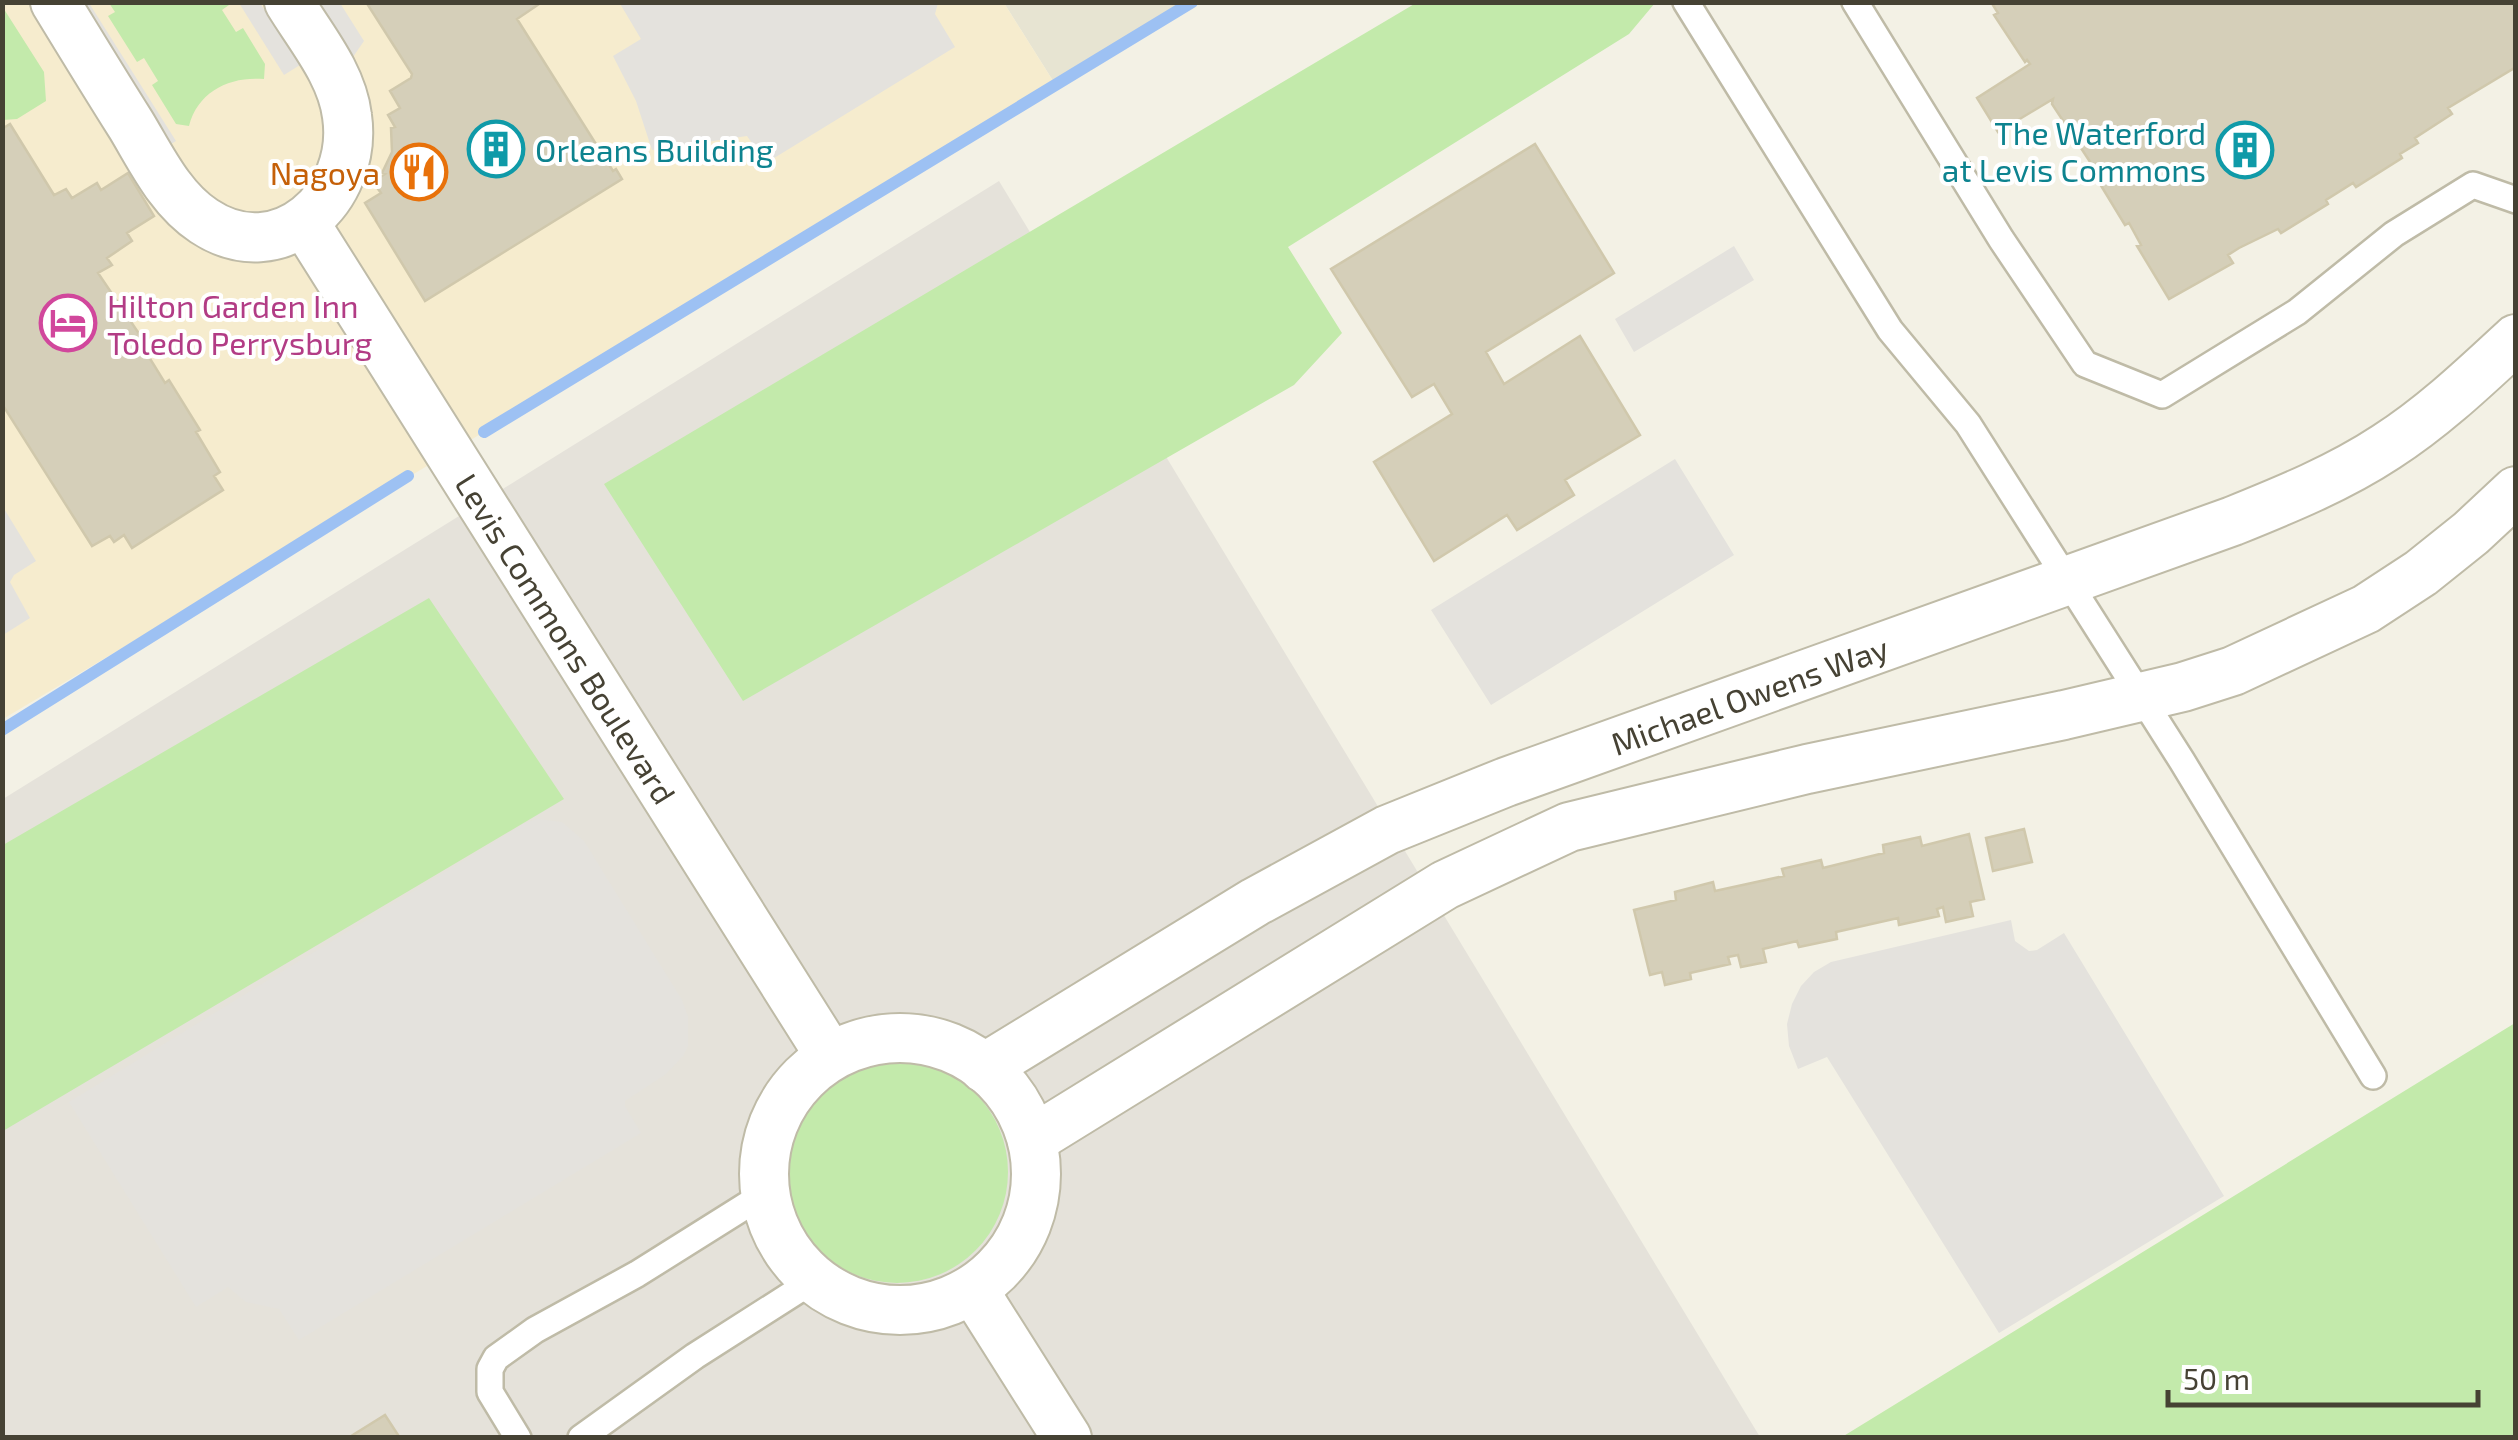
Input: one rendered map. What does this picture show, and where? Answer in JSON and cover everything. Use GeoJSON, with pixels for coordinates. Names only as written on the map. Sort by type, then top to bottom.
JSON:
{"type":"FeatureCollection","features":[{"type":"Feature","properties":{"kind":"street"},"geometry":{"type":"LineString","coordinates":[[54,2],[174,194],[202,220],[232,236],[267,237],[304,222],[334,193],[348,158],[348,116],[338,81],[289,2]]}},
{"type":"Feature","properties":{"kind":"street","name":"Levis Commons Boulevard"},"geometry":{"type":"LineString","coordinates":[[304,222],[830,1056]]}},
{"type":"Feature","properties":{"kind":"street","name":"Michael Owens Way"},"geometry":{"type":"LineString","coordinates":[[984,1068],[1255,902],[1386,830],[1506,782],[2234,521],[2334,476],[2385,448],[2431,414],[2516,339]]}},
{"type":"Feature","properties":{"kind":"street","name":"Michael Owens Way"},"geometry":{"type":"LineString","coordinates":[[1032,1140],[1445,884],[1569,826],[2140,697],[2233,670],[2366,609],[2421,573],[2516,490]]}},
{"type":"Feature","properties":{"kind":"street"},"geometry":{"type":"LineString","coordinates":[[893,1037],[925,1040],[959,1051],[984,1068],[1008,1090],[1032,1140],[1036,1173],[1035,1204],[1025,1230],[1003,1264],[974,1291],[912,1310],[863,1306],[814,1280],[787,1250],[769,1214],[764,1156],[778,1111],[808,1072],[852,1046],[893,1037]]}},
{"type":"Feature","properties":{"kind":"street"},"geometry":{"type":"LineString","coordinates":[[974,1291],[1067,1438]]}},
{"type":"Feature","properties":{"kind":"lane"},"geometry":{"type":"LineString","coordinates":[[1686,2],[1890,330],[1968,424],[2373,1076]]}},
{"type":"Feature","properties":{"kind":"lane"},"geometry":{"type":"LineString","coordinates":[[1855,2],[2001,239],[2086,364],[2162,395],[2297,312],[2394,234],[2473,185],[2516,200]]}},
{"type":"Feature","properties":{"kind":"lane"},"geometry":{"type":"LineString","coordinates":[[518,1438],[490,1392],[490,1370],[496,1358],[535,1330],[623,1282],[766,1193]]}},
{"type":"Feature","properties":{"kind":"lane"},"geometry":{"type":"LineString","coordinates":[[581,1438],[694,1356],[814,1280]]}},
{"type":"Feature","properties":{"kind":"shaded area"},"geometry":{"type":"Polygon","coordinates":[[[619,2],[938,3],[935,14],[955,47],[766,163],[747,136],[652,150],[636,101],[613,56],[641,39],[619,2]]]}},
{"type":"Feature","properties":{"kind":"shaded area"},"geometry":{"type":"Polygon","coordinates":[[[3,3],[1004,3],[1055,84],[3,719],[3,3]]]}},
{"type":"Feature","properties":{"kind":"shaded area"},"geometry":{"type":"Polygon","coordinates":[[[67,3],[89,3],[176,141],[160,151],[67,3]]]}},
{"type":"Feature","properties":{"kind":"shaded area"},"geometry":{"type":"Polygon","coordinates":[[[239,3],[260,3],[300,65],[284,75],[239,3]]]}},
{"type":"Feature","properties":{"kind":"shaded area"},"geometry":{"type":"Polygon","coordinates":[[[301,3],[340,3],[364,41],[344,70],[301,3]]]}},
{"type":"Feature","properties":{"kind":"shaded area"},"geometry":{"type":"Polygon","coordinates":[[[1004,3],[1192,3],[1055,84],[1004,3]]]}},
{"type":"Feature","properties":{"kind":"shaded area"},"geometry":{"type":"Polygon","coordinates":[[[999,181],[1760,1437],[3,1438],[3,799],[999,181]]]}},
{"type":"Feature","properties":{"kind":"shaded area"},"geometry":{"type":"Polygon","coordinates":[[[1734,246],[1754,280],[1634,352],[1615,319],[1734,246]]]}},
{"type":"Feature","properties":{"kind":"shaded area"},"geometry":{"type":"Polygon","coordinates":[[[1675,459],[1734,555],[1491,705],[1431,610],[1675,459]]]}},
{"type":"Feature","properties":{"kind":"shaded area"},"geometry":{"type":"Polygon","coordinates":[[[3,507],[36,561],[10,582],[30,618],[3,635],[3,507]]]}},
{"type":"Feature","properties":{"kind":"shaded area"},"geometry":{"type":"Polygon","coordinates":[[[538,819],[562,822],[584,841],[682,1000],[688,1017],[688,1046],[683,1056],[666,1074],[625,1101],[641,1133],[299,1340],[279,1309],[246,1302],[228,1287],[196,1307],[69,1102],[525,823],[538,819]]]}},
{"type":"Feature","properties":{"kind":"shaded area"},"geometry":{"type":"Polygon","coordinates":[[[2011,920],[2015,941],[2029,951],[2064,933],[2224,1196],[1999,1333],[1827,1057],[1798,1069],[1789,1046],[1787,1024],[1801,986],[1831,962],[2011,920]]]}},
{"type":"Feature","properties":{"kind":"green space"},"geometry":{"type":"Polygon","coordinates":[[[109,3],[227,3],[222,10],[236,32],[243,28],[265,64],[264,79],[239,80],[217,88],[200,103],[189,126],[176,124],[152,85],[158,81],[144,58],[137,62],[108,16],[115,12],[109,3]]]}},
{"type":"Feature","properties":{"kind":"green space"},"geometry":{"type":"Polygon","coordinates":[[[1416,3],[1655,3],[1629,34],[1288,247],[1342,333],[1294,385],[743,701],[604,484],[1416,3]]]}},
{"type":"Feature","properties":{"kind":"green space"},"geometry":{"type":"Polygon","coordinates":[[[2,6],[44,72],[46,101],[17,119],[3,120],[2,6]]]}},
{"type":"Feature","properties":{"kind":"green space"},"geometry":{"type":"Polygon","coordinates":[[[429,598],[564,799],[3,1131],[3,845],[429,598]]]}},
{"type":"Feature","properties":{"kind":"green space"},"geometry":{"type":"Polygon","coordinates":[[[2515,1023],[2515,1437],[1842,1437],[2515,1023]]]}},
{"type":"Feature","properties":{"kind":"green space"},"geometry":{"type":"Polygon","coordinates":[[[897,1061],[939,1070],[975,1094],[999,1130],[1008,1172],[999,1214],[975,1250],[939,1274],[897,1283],[855,1274],[819,1250],[795,1214],[786,1172],[795,1130],[819,1094],[855,1070],[897,1061]]]}},
{"type":"Feature","properties":{"kind":"building","name":"Orleans Building"},"geometry":{"type":"Polygon","coordinates":[[[366,2],[542,2],[517,19],[613,171],[616,169],[622,179],[425,301],[365,203],[381,193],[373,182],[385,174],[382,173],[392,152],[391,128],[395,127],[388,115],[400,108],[390,91],[412,74],[366,2]]]}},
{"type":"Feature","properties":{"kind":"building","name":"The Waterford at Levis Commons"},"geometry":{"type":"Polygon","coordinates":[[[1991,2],[2516,2],[2516,67],[2448,108],[2452,114],[2415,138],[2418,143],[2400,154],[2402,158],[2356,187],[2353,183],[2281,233],[2278,229],[2239,248],[2228,255],[2233,263],[2169,299],[2137,246],[2141,245],[2129,223],[2125,225],[2097,179],[2100,177],[2052,104],[2053,99],[1998,132],[1977,98],[2030,64],[1994,15],[1998,13],[1991,2]]]}},
{"type":"Feature","properties":{"kind":"building","name":"Hilton Garden Inn Toledo Perrysburg"},"geometry":{"type":"Polygon","coordinates":[[[10,124],[54,195],[66,189],[72,198],[97,183],[101,190],[128,173],[154,216],[127,233],[132,241],[107,258],[112,265],[98,273],[148,347],[144,349],[165,383],[169,380],[200,430],[196,432],[220,472],[214,476],[223,490],[132,548],[124,535],[114,542],[110,536],[92,546],[2,404],[2,129],[10,124]]]}},
{"type":"Feature","properties":{"kind":"building"},"geometry":{"type":"Polygon","coordinates":[[[1535,144],[1614,273],[1486,352],[1504,384],[1580,336],[1640,435],[1565,480],[1574,495],[1517,530],[1507,515],[1434,561],[1374,462],[1452,414],[1434,384],[1412,397],[1331,269],[1535,144]]]}},
{"type":"Feature","properties":{"kind":"building"},"geometry":{"type":"Polygon","coordinates":[[[2024,829],[2032,862],[1993,871],[1986,838],[2024,829]]]}},
{"type":"Feature","properties":{"kind":"building"},"geometry":{"type":"Polygon","coordinates":[[[1969,834],[1984,899],[1970,902],[1973,916],[1946,922],[1943,907],[1937,909],[1939,916],[1899,925],[1898,918],[1836,932],[1837,939],[1799,947],[1797,941],[1763,949],[1766,962],[1741,967],[1738,955],[1728,957],[1730,964],[1690,973],[1691,979],[1665,985],[1662,972],[1650,975],[1634,910],[1676,900],[1675,892],[1713,882],[1715,891],[1784,876],[1782,869],[1821,860],[1823,868],[1884,853],[1883,845],[1920,837],[1922,846],[1969,834]]]}},
{"type":"Feature","properties":{"kind":"building"},"geometry":{"type":"Polygon","coordinates":[[[385,1415],[400,1438],[348,1438],[385,1415]]]}},
{"type":"Feature","properties":{"kind":"waterway"},"geometry":{"type":"LineString","coordinates":[[484,432],[1192,2]]}},
{"type":"Feature","properties":{"kind":"waterway"},"geometry":{"type":"LineString","coordinates":[[2,730],[408,476]]}},
{"type":"Feature","properties":{"kind":"place","name":"Orleans Building"},"geometry":{"type":"Point","coordinates":[496,149]}},
{"type":"Feature","properties":{"kind":"place","name":"The Waterford at Levis Commons"},"geometry":{"type":"Point","coordinates":[2245,150]}},
{"type":"Feature","properties":{"kind":"place","name":"Nagoya"},"geometry":{"type":"Point","coordinates":[419,172]}},
{"type":"Feature","properties":{"kind":"place","name":"Hilton Garden Inn Toledo Perrysburg"},"geometry":{"type":"Point","coordinates":[68,323]}}]}
